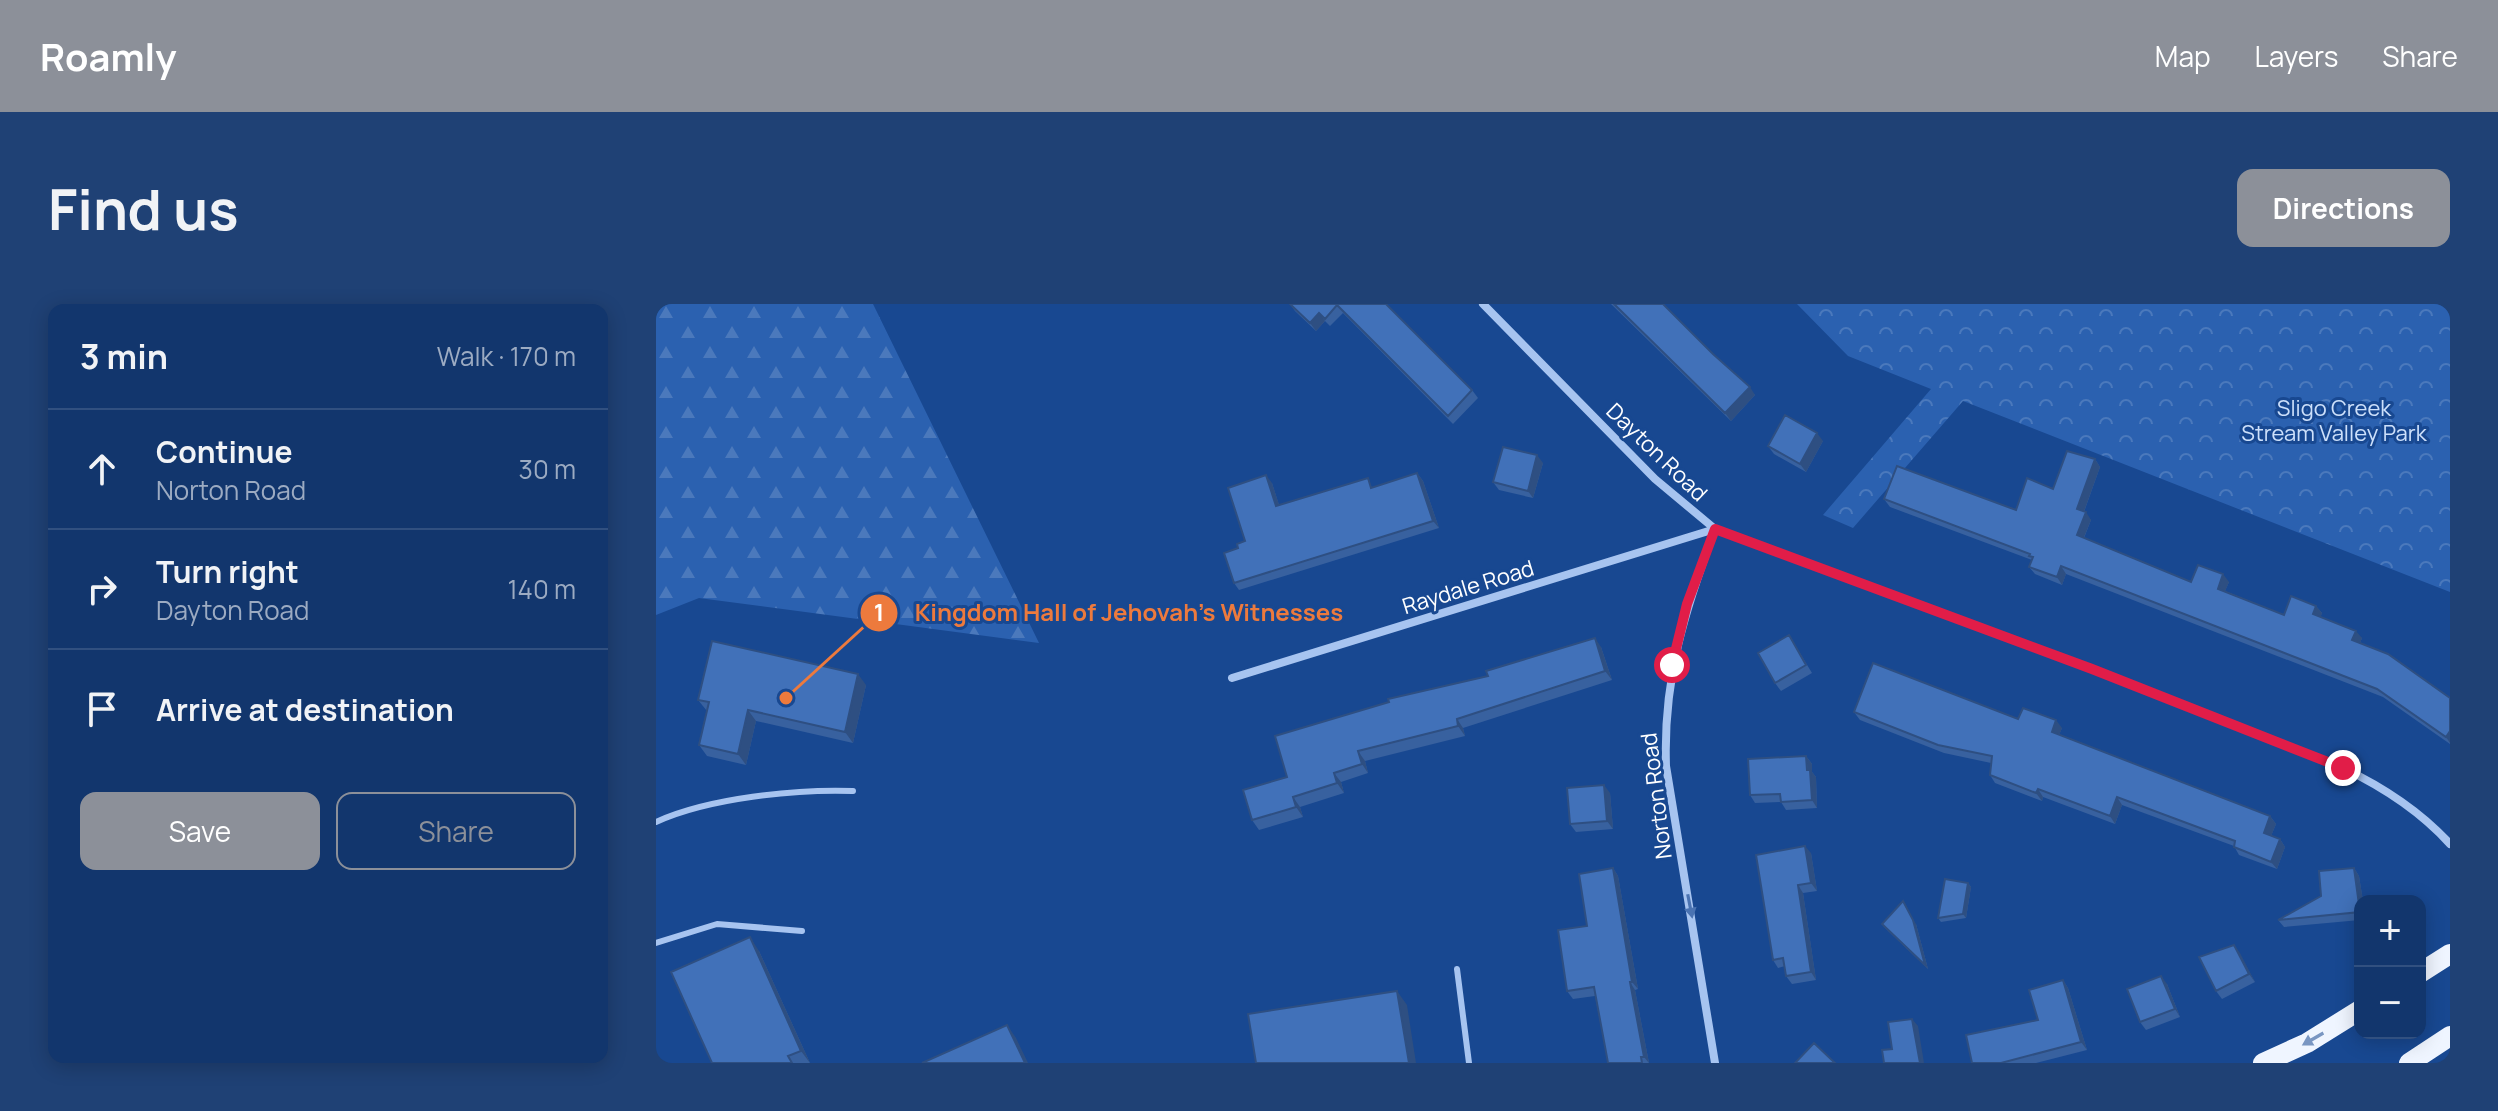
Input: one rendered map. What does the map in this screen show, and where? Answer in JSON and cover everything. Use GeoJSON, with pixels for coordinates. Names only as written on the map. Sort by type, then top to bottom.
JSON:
{"type":"FeatureCollection","features":[{"type":"Feature","properties":{"kind":"main road"},"geometry":{"type":"LineString","coordinates":[[2426,969],[2450,954]]}},
{"type":"Feature","properties":{"kind":"main road"},"geometry":{"type":"LineString","coordinates":[[2263,1063],[2307,1043],[2354,1014]]}},
{"type":"Feature","properties":{"kind":"main road"},"geometry":{"type":"LineString","coordinates":[[2409,1063],[2450,1036]]}},
{"type":"Feature","properties":{"kind":"street","name":"Dayton Road"},"geometry":{"type":"LineString","coordinates":[[1483,304],[1655,479],[1715,529],[2078,664],[2343,768],[2405,803],[2450,844]]}},
{"type":"Feature","properties":{"kind":"street","name":"Raydale Road"},"geometry":{"type":"LineString","coordinates":[[1232,678],[1715,529]]}},
{"type":"Feature","properties":{"kind":"street","name":"Norton Road"},"geometry":{"type":"LineString","coordinates":[[1715,529],[1687,604],[1672,665],[1664,725],[1666,766],[1715,1063]]}},
{"type":"Feature","properties":{"kind":"lane"},"geometry":{"type":"LineString","coordinates":[[656,822],[683,809],[813,789],[853,791]]}},
{"type":"Feature","properties":{"kind":"lane"},"geometry":{"type":"LineString","coordinates":[[656,943],[717,924],[802,931]]}},
{"type":"Feature","properties":{"kind":"lane"},"geometry":{"type":"LineString","coordinates":[[1457,969],[1469,1063]]}},
{"type":"Feature","properties":{"kind":"green space"},"geometry":{"type":"Polygon","coordinates":[[[656,304],[873,304],[1039,643],[699,598],[656,615],[656,304]]]}},
{"type":"Feature","properties":{"kind":"green space","name":"Sligo Creek Stream Valley Park"},"geometry":{"type":"Polygon","coordinates":[[[1797,304],[2450,304],[2450,592],[1963,401],[1853,528],[1823,515],[1931,389],[1848,356],[1797,304]]]}},
{"type":"Feature","properties":{"kind":"building"},"geometry":{"type":"Polygon","coordinates":[[[1290,304],[1386,304],[1472,390],[1448,416],[1337,305],[1325,319],[1319,313],[1310,323],[1290,304]]]}},
{"type":"Feature","properties":{"kind":"building"},"geometry":{"type":"Polygon","coordinates":[[[1614,304],[1663,304],[1750,387],[1725,413],[1614,304]]]}},
{"type":"Feature","properties":{"kind":"building"},"geometry":{"type":"Polygon","coordinates":[[[1785,415],[1817,433],[1800,464],[1768,446],[1785,415]]]}},
{"type":"Feature","properties":{"kind":"building"},"geometry":{"type":"Polygon","coordinates":[[[1503,447],[1537,455],[1528,491],[1493,482],[1503,447]]]}},
{"type":"Feature","properties":{"kind":"building"},"geometry":{"type":"Polygon","coordinates":[[[2067,451],[2095,459],[2077,509],[2086,512],[2077,535],[2191,582],[2198,565],[2223,574],[2218,589],[2284,615],[2291,596],[2316,606],[2313,614],[2356,631],[2352,640],[2388,654],[2450,698],[2450,731],[2446,737],[2377,689],[2061,566],[2057,577],[2029,567],[2033,557],[2030,554],[1884,499],[1897,466],[2016,510],[2027,478],[2053,489],[2067,451]]]}},
{"type":"Feature","properties":{"kind":"building"},"geometry":{"type":"Polygon","coordinates":[[[1417,473],[1433,521],[1234,583],[1224,553],[1238,548],[1237,544],[1245,541],[1228,488],[1266,475],[1276,506],[1368,478],[1371,488],[1417,473]]]}},
{"type":"Feature","properties":{"kind":"building"},"geometry":{"type":"Polygon","coordinates":[[[1789,635],[1806,665],[1775,683],[1758,653],[1789,635]]]}},
{"type":"Feature","properties":{"kind":"building"},"geometry":{"type":"Polygon","coordinates":[[[1595,638],[1605,671],[1457,719],[1458,726],[1358,751],[1362,764],[1334,773],[1337,783],[1293,797],[1296,807],[1252,820],[1243,790],[1287,777],[1275,736],[1389,702],[1388,699],[1488,676],[1486,671],[1595,638]]]}},
{"type":"Feature","properties":{"kind":"building"},"geometry":{"type":"Polygon","coordinates":[[[712,641],[858,674],[845,732],[748,710],[738,754],[699,745],[709,702],[698,700],[712,641]]]}},
{"type":"Feature","properties":{"kind":"building"},"geometry":{"type":"Polygon","coordinates":[[[1873,663],[2018,719],[2023,708],[2056,720],[2052,732],[2270,816],[2264,833],[2280,839],[2271,862],[2234,847],[2235,841],[2117,797],[2110,816],[2038,789],[2036,793],[1990,775],[1992,756],[1938,745],[1854,712],[1873,663]]]}},
{"type":"Feature","properties":{"kind":"building"},"geometry":{"type":"Polygon","coordinates":[[[1806,756],[1812,800],[1781,802],[1780,794],[1750,795],[1748,759],[1806,756]]]}},
{"type":"Feature","properties":{"kind":"building"},"geometry":{"type":"Polygon","coordinates":[[[1604,785],[1607,821],[1570,824],[1567,788],[1604,785]]]}},
{"type":"Feature","properties":{"kind":"building"},"geometry":{"type":"Polygon","coordinates":[[[1805,846],[1811,883],[1798,885],[1811,972],[1786,976],[1783,958],[1773,960],[1756,855],[1805,846]]]}},
{"type":"Feature","properties":{"kind":"building"},"geometry":{"type":"Polygon","coordinates":[[[1613,868],[1644,1057],[1641,1057],[1642,1063],[1608,1063],[1594,987],[1567,991],[1558,930],[1587,926],[1579,874],[1613,868]]]}},
{"type":"Feature","properties":{"kind":"building"},"geometry":{"type":"Polygon","coordinates":[[[2354,868],[2358,895],[2354,895],[2354,913],[2278,920],[2321,896],[2319,871],[2354,868]]]}},
{"type":"Feature","properties":{"kind":"building"},"geometry":{"type":"Polygon","coordinates":[[[1945,879],[1968,883],[1963,914],[1938,918],[1945,879]]]}},
{"type":"Feature","properties":{"kind":"building"},"geometry":{"type":"Polygon","coordinates":[[[1903,901],[1913,920],[1925,965],[1882,924],[1903,901]]]}},
{"type":"Feature","properties":{"kind":"building"},"geometry":{"type":"Polygon","coordinates":[[[750,937],[801,1051],[788,1056],[792,1063],[712,1063],[671,972],[750,937]]]}},
{"type":"Feature","properties":{"kind":"building"},"geometry":{"type":"Polygon","coordinates":[[[2234,945],[2249,974],[2216,991],[2199,957],[2234,945]]]}},
{"type":"Feature","properties":{"kind":"building"},"geometry":{"type":"Polygon","coordinates":[[[2161,976],[2175,1009],[2140,1022],[2127,989],[2161,976]]]}},
{"type":"Feature","properties":{"kind":"building"},"geometry":{"type":"Polygon","coordinates":[[[2063,980],[2081,1042],[2001,1063],[1972,1063],[1966,1035],[2038,1020],[2029,990],[2063,980]]]}},
{"type":"Feature","properties":{"kind":"building"},"geometry":{"type":"Polygon","coordinates":[[[1397,991],[1409,1063],[1256,1063],[1248,1014],[1397,991]]]}},
{"type":"Feature","properties":{"kind":"building"},"geometry":{"type":"Polygon","coordinates":[[[1912,1019],[1920,1063],[1884,1063],[1882,1050],[1892,1049],[1888,1022],[1912,1019]]]}},
{"type":"Feature","properties":{"kind":"building"},"geometry":{"type":"Polygon","coordinates":[[[1007,1025],[1025,1063],[922,1063],[1007,1025]]]}},
{"type":"Feature","properties":{"kind":"building"},"geometry":{"type":"Polygon","coordinates":[[[1814,1043],[1835,1063],[1795,1063],[1814,1043]]]}},
{"type":"Feature","properties":{"kind":"place","name":"Kingdom Hall of Jehovah’s Witnesses"},"geometry":{"type":"Point","coordinates":[786,698]}},
{"type":"Feature","properties":{"kind":"route"},"geometry":{"type":"LineString","coordinates":[[1672,665],[1687,604],[1715,529],[2092,669],[2343,768]]}}]}
